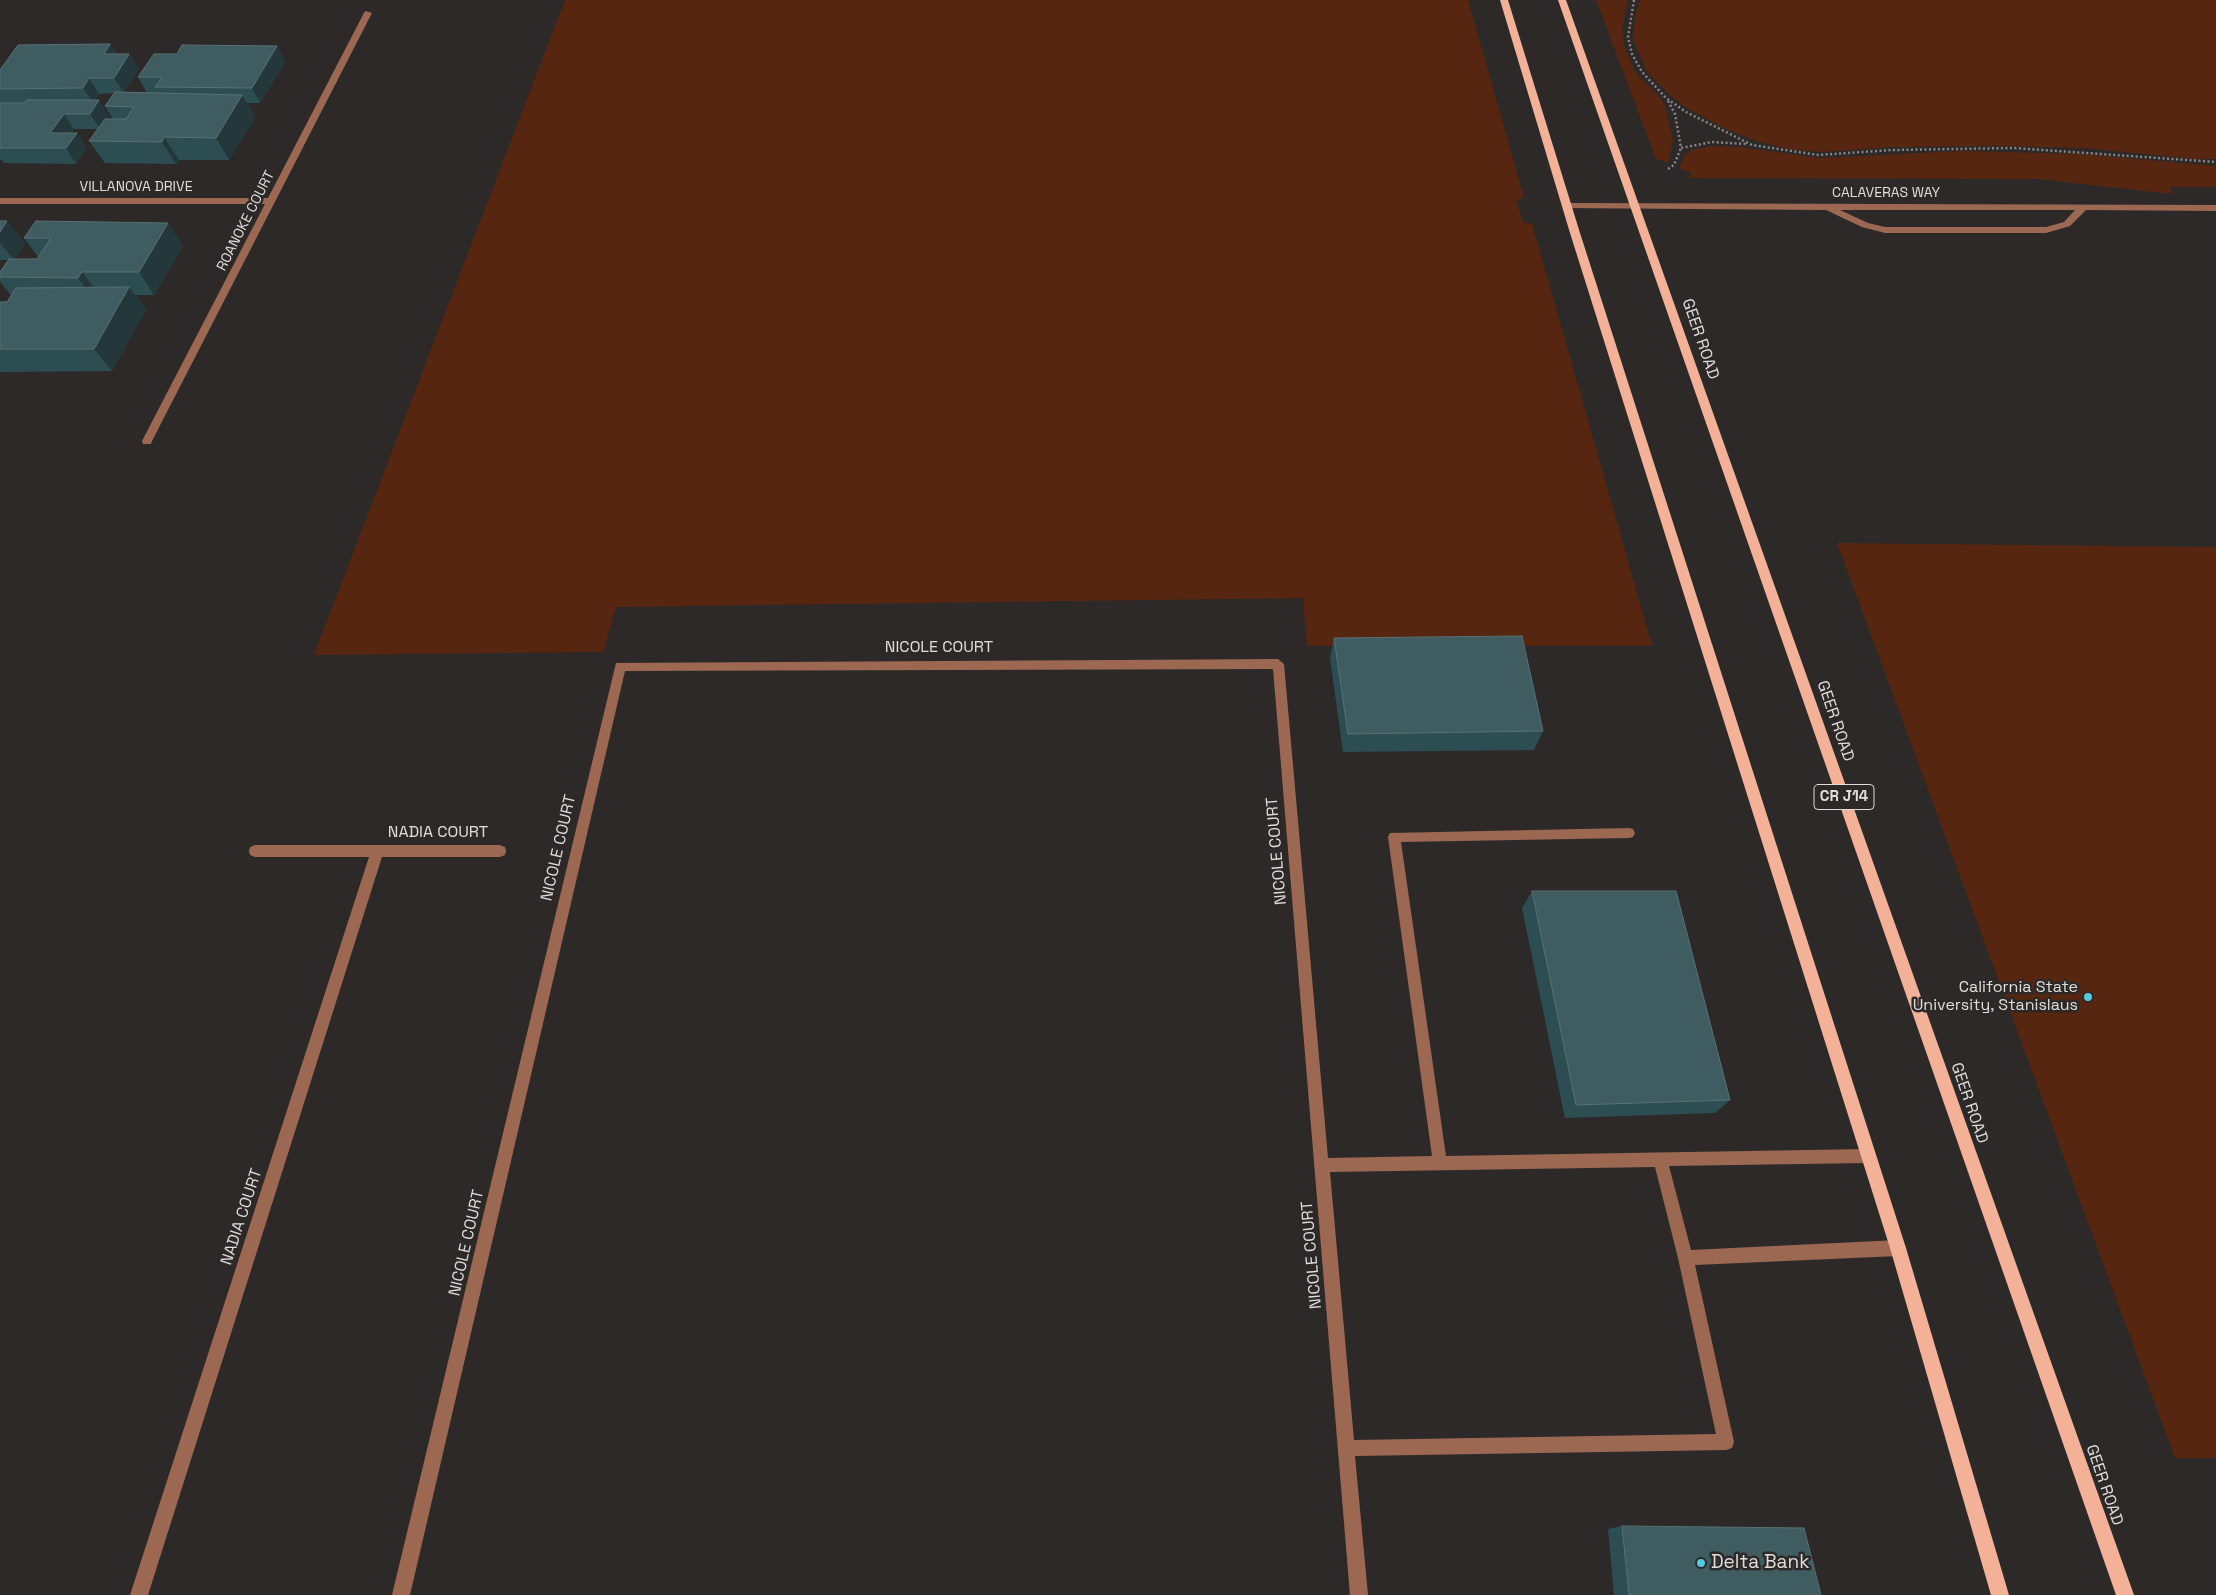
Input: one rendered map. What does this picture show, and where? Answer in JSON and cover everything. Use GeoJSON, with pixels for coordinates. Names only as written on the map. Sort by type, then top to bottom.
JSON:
{"type":"FeatureCollection","features":[{"type":"Feature","properties":{"kind":"main road"},"geometry":{"type":"LineString","coordinates":[[1504,0],[1567,206],[1898,1248],[2000,1595]]}},
{"type":"Feature","properties":{"kind":"main road","name":"GEER ROAD"},"geometry":{"type":"LineString","coordinates":[[1562,0],[2125,1595]]}},
{"type":"Feature","properties":{"kind":"street","name":"ROANOKE COURT"},"geometry":{"type":"LineString","coordinates":[[148,441],[368,13]]}},
{"type":"Feature","properties":{"kind":"street","name":"VILLANOVA DRIVE"},"geometry":{"type":"LineString","coordinates":[[0,201],[272,201]]}},
{"type":"Feature","properties":{"kind":"street","name":"CALAVERAS WAY"},"geometry":{"type":"LineString","coordinates":[[1567,206],[2213,207]]}},
{"type":"Feature","properties":{"kind":"street"},"geometry":{"type":"LineString","coordinates":[[1825,206],[1865,225],[1893,230],[2055,229],[2072,221],[2084,207]]}},
{"type":"Feature","properties":{"kind":"street","name":"NICOLE COURT"},"geometry":{"type":"LineString","coordinates":[[401,1595],[620,666],[1278,664],[1359,1595]]}},
{"type":"Feature","properties":{"kind":"street"},"geometry":{"type":"LineString","coordinates":[[1440,1163],[1394,837],[1629,833]]}},
{"type":"Feature","properties":{"kind":"street","name":"NADIA COURT"},"geometry":{"type":"LineString","coordinates":[[255,850],[500,851]]}},
{"type":"Feature","properties":{"kind":"street","name":"NADIA COURT"},"geometry":{"type":"LineString","coordinates":[[139,1595],[377,850]]}},
{"type":"Feature","properties":{"kind":"street"},"geometry":{"type":"LineString","coordinates":[[1322,1165],[1868,1156]]}},
{"type":"Feature","properties":{"kind":"street"},"geometry":{"type":"LineString","coordinates":[[1346,1448],[1726,1442],[1686,1258],[1660,1159]]}},
{"type":"Feature","properties":{"kind":"street"},"geometry":{"type":"LineString","coordinates":[[1686,1258],[1898,1248]]}},
{"type":"Feature","properties":{"kind":"path"},"geometry":{"type":"LineString","coordinates":[[1634,0],[1628,28],[1629,45],[1642,72],[1666,98],[1675,114],[1681,148],[1674,165],[1668,169]]}},
{"type":"Feature","properties":{"kind":"path"},"geometry":{"type":"LineString","coordinates":[[1666,98],[1706,124],[1752,145]]}},
{"type":"Feature","properties":{"kind":"path"},"geometry":{"type":"LineString","coordinates":[[1681,148],[1712,142],[1752,145],[1818,155],[1898,150],[2014,148],[2216,162]]}},
{"type":"Feature","properties":{"kind":"shaded area"},"geometry":{"type":"Polygon","coordinates":[[[565,0],[1468,0],[1524,198],[1516,200],[1523,222],[1532,224],[1652,646],[1307,646],[1303,598],[616,607],[603,652],[314,655],[565,0]]]}},
{"type":"Feature","properties":{"kind":"shaded area"},"geometry":{"type":"Polygon","coordinates":[[[1596,0],[1628,0],[1622,28],[1624,45],[1635,72],[1661,99],[1665,106],[1673,141],[1668,163],[1656,159],[1596,0]]]}},
{"type":"Feature","properties":{"kind":"shaded area"},"geometry":{"type":"Polygon","coordinates":[[[1640,0],[2216,0],[2216,159],[2194,159],[2084,148],[2003,146],[1894,147],[1823,152],[1794,150],[1759,142],[1723,128],[1684,106],[1647,72],[1633,40],[1635,17],[1640,0]]]}},
{"type":"Feature","properties":{"kind":"shaded area"},"geometry":{"type":"Polygon","coordinates":[[[1711,146],[1740,147],[1819,158],[1960,151],[2081,154],[2216,166],[2216,187],[2170,187],[2173,193],[2162,193],[2037,179],[1688,178],[1692,173],[1679,168],[1685,155],[1692,150],[1711,146]]]}},
{"type":"Feature","properties":{"kind":"shaded area"},"geometry":{"type":"Polygon","coordinates":[[[1837,543],[2216,547],[2216,1458],[2175,1458],[1837,543]]]}},
{"type":"Feature","properties":{"kind":"building"},"geometry":{"type":"Polygon","coordinates":[[[110,44],[104,54],[129,54],[114,78],[89,78],[83,88],[0,89],[0,70],[18,45],[110,44]]]}},
{"type":"Feature","properties":{"kind":"building"},"geometry":{"type":"Polygon","coordinates":[[[182,45],[277,46],[252,88],[155,87],[162,77],[138,77],[154,54],[177,54],[182,45]]]}},
{"type":"Feature","properties":{"kind":"building"},"geometry":{"type":"Polygon","coordinates":[[[115,92],[242,95],[216,138],[164,137],[162,142],[89,141],[105,119],[126,119],[134,107],[105,106],[115,92]]]}},
{"type":"Feature","properties":{"kind":"building"},"geometry":{"type":"Polygon","coordinates":[[[27,100],[99,100],[90,114],[64,114],[50,133],[77,133],[66,148],[0,148],[0,103],[25,103],[27,100]]]}},
{"type":"Feature","properties":{"kind":"building"},"geometry":{"type":"Polygon","coordinates":[[[0,221],[7,221],[0,232],[0,221]]]}},
{"type":"Feature","properties":{"kind":"building"},"geometry":{"type":"Polygon","coordinates":[[[36,221],[168,223],[139,272],[82,272],[78,278],[0,277],[0,272],[9,259],[37,259],[51,238],[24,238],[36,221]]]}},
{"type":"Feature","properties":{"kind":"building"},"geometry":{"type":"Polygon","coordinates":[[[129,287],[94,349],[0,349],[0,302],[7,302],[16,288],[129,287]]]}},
{"type":"Feature","properties":{"kind":"building"},"geometry":{"type":"Polygon","coordinates":[[[1522,636],[1543,731],[1348,734],[1334,638],[1522,636]]]}},
{"type":"Feature","properties":{"kind":"building"},"geometry":{"type":"Polygon","coordinates":[[[1532,891],[1676,891],[1730,1100],[1576,1105],[1532,891]]]}},
{"type":"Feature","properties":{"kind":"building","name":"Delta Bank"},"geometry":{"type":"Polygon","coordinates":[[[1622,1526],[1804,1528],[1821,1595],[1629,1595],[1622,1526]]]}},
{"type":"Feature","properties":{"kind":"place","name":"California State University, Stanislaus"},"geometry":{"type":"Point","coordinates":[2088,997]}},
{"type":"Feature","properties":{"kind":"place","name":"Delta Bank"},"geometry":{"type":"Point","coordinates":[1701,1563]}}]}
